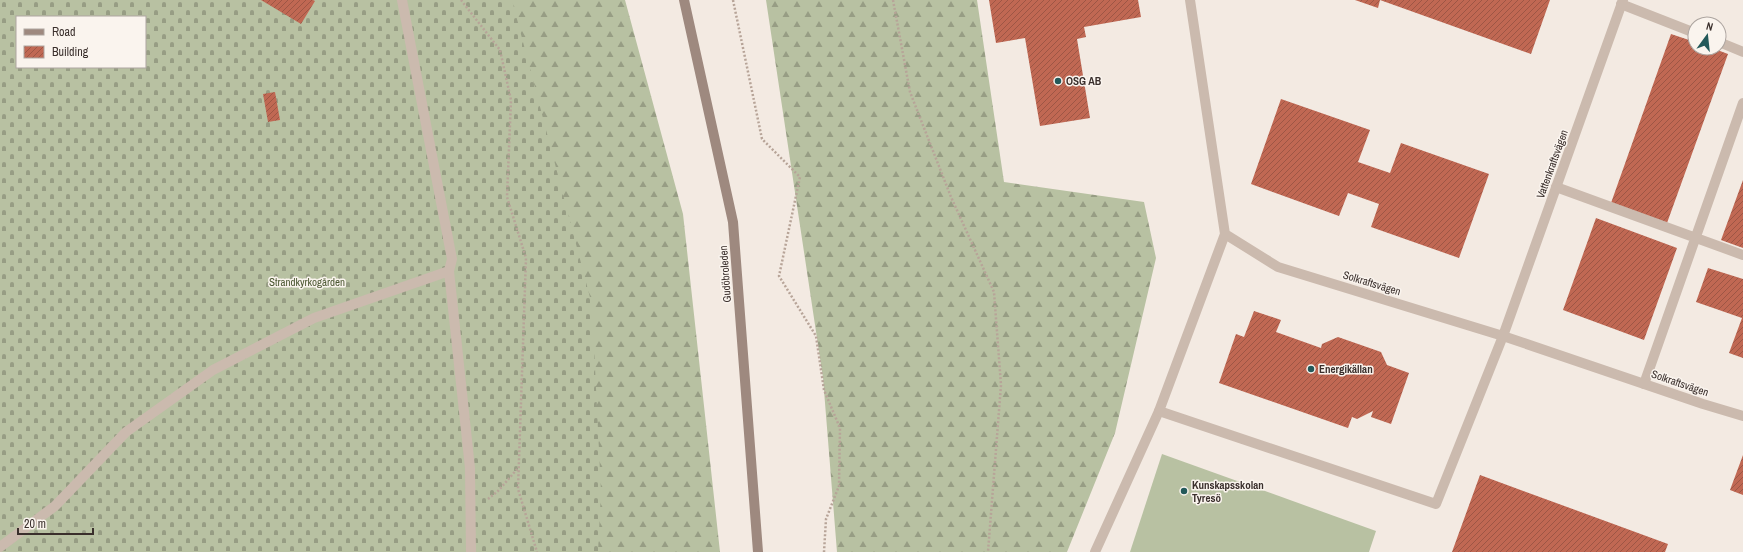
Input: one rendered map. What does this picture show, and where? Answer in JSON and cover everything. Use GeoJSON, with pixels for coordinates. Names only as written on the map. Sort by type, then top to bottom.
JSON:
{"type":"FeatureCollection","features":[{"type":"Feature","properties":{"kind":"main road","name":"Gudöbroleden"},"geometry":{"type":"LineString","coordinates":[[684,0],[734,222],[758,552]]}},
{"type":"Feature","properties":{"kind":"street"},"geometry":{"type":"LineString","coordinates":[[402,0],[452,259],[449,271],[470,468],[471,552]]}},
{"type":"Feature","properties":{"kind":"street"},"geometry":{"type":"LineString","coordinates":[[1095,552],[1159,411],[1225,234],[1190,0]]}},
{"type":"Feature","properties":{"kind":"street"},"geometry":{"type":"LineString","coordinates":[[1622,2],[1687,30]]}},
{"type":"Feature","properties":{"kind":"street","name":"Vattenkraftsvägen"},"geometry":{"type":"LineString","coordinates":[[1159,411],[1436,504],[1503,336],[1622,2]]}},
{"type":"Feature","properties":{"kind":"street"},"geometry":{"type":"LineString","coordinates":[[1727,45],[1743,52]]}},
{"type":"Feature","properties":{"kind":"street"},"geometry":{"type":"LineString","coordinates":[[1644,384],[1743,103]]}},
{"type":"Feature","properties":{"kind":"street"},"geometry":{"type":"LineString","coordinates":[[1556,187],[1695,239],[1743,255]]}},
{"type":"Feature","properties":{"kind":"street","name":"Solkraftsvägen"},"geometry":{"type":"LineString","coordinates":[[1225,234],[1278,267],[1503,336],[1743,416]]}},
{"type":"Feature","properties":{"kind":"street"},"geometry":{"type":"LineString","coordinates":[[0,547],[55,506],[126,432],[213,370],[314,318],[449,271]]}},
{"type":"Feature","properties":{"kind":"path"},"geometry":{"type":"LineString","coordinates":[[461,0],[500,50],[512,100],[507,198],[526,258],[518,489],[537,552]]}},
{"type":"Feature","properties":{"kind":"path"},"geometry":{"type":"LineString","coordinates":[[733,0],[762,139],[800,177],[779,276],[816,336],[824,390],[840,428],[839,486],[826,519],[824,552]]}},
{"type":"Feature","properties":{"kind":"path"},"geometry":{"type":"LineString","coordinates":[[893,0],[910,92],[951,197],[994,292],[1001,385],[988,552]]}},
{"type":"Feature","properties":{"kind":"path"},"geometry":{"type":"LineString","coordinates":[[471,513],[498,491],[519,467]]}},
{"type":"Feature","properties":{"kind":"green space","name":"Strandkyrkogården"},"geometry":{"type":"Polygon","coordinates":[[[0,0],[625,0],[683,214],[720,552],[0,552],[0,0]]]}},
{"type":"Feature","properties":{"kind":"green space","name":"Strandkyrkogården"},"geometry":{"type":"Polygon","coordinates":[[[0,0],[512,0],[592,305],[601,492],[598,552],[0,552],[0,0]]]}},
{"type":"Feature","properties":{"kind":"green space"},"geometry":{"type":"Polygon","coordinates":[[[766,0],[977,0],[1004,182],[1144,202],[1156,258],[1115,433],[1067,552],[837,552],[823,378],[766,0]]]}},
{"type":"Feature","properties":{"kind":"green space","name":"Kunskapsskolan Tyresö"},"geometry":{"type":"Polygon","coordinates":[[[1162,454],[1376,531],[1369,552],[1130,552],[1162,454]]]}},
{"type":"Feature","properties":{"kind":"building"},"geometry":{"type":"Polygon","coordinates":[[[261,0],[313,0],[315,1],[301,24],[261,0]]]}},
{"type":"Feature","properties":{"kind":"building","name":"OSG AB"},"geometry":{"type":"Polygon","coordinates":[[[989,0],[1138,0],[1141,17],[1084,27],[1086,37],[1077,39],[1090,118],[1040,126],[1025,38],[996,43],[989,0]]]}},
{"type":"Feature","properties":{"kind":"building"},"geometry":{"type":"Polygon","coordinates":[[[1355,0],[1380,0],[1378,8],[1355,0]]]}},
{"type":"Feature","properties":{"kind":"building"},"geometry":{"type":"Polygon","coordinates":[[[1380,0],[1550,0],[1531,54],[1380,0]]]}},
{"type":"Feature","properties":{"kind":"building"},"geometry":{"type":"Polygon","coordinates":[[[1671,34],[1687,39],[1687,56],[1727,56],[1728,54],[1667,223],[1611,203],[1671,34]]]}},
{"type":"Feature","properties":{"kind":"building"},"geometry":{"type":"Polygon","coordinates":[[[275,92],[280,120],[268,122],[263,94],[275,92]]]}},
{"type":"Feature","properties":{"kind":"building"},"geometry":{"type":"Polygon","coordinates":[[[1281,99],[1370,130],[1358,162],[1390,173],[1401,143],[1489,174],[1459,258],[1371,227],[1379,204],[1348,193],[1339,216],[1251,184],[1281,99]]]}},
{"type":"Feature","properties":{"kind":"building"},"geometry":{"type":"Polygon","coordinates":[[[1743,180],[1743,248],[1721,240],[1743,180]]]}},
{"type":"Feature","properties":{"kind":"building"},"geometry":{"type":"Polygon","coordinates":[[[1596,218],[1677,248],[1644,340],[1563,310],[1596,218]]]}},
{"type":"Feature","properties":{"kind":"building"},"geometry":{"type":"Polygon","coordinates":[[[1708,268],[1743,279],[1743,358],[1729,353],[1742,318],[1696,302],[1708,268]]]}},
{"type":"Feature","properties":{"kind":"building","name":"Energikällan"},"geometry":{"type":"Polygon","coordinates":[[[1254,311],[1281,320],[1276,332],[1321,348],[1322,344],[1338,337],[1381,352],[1387,365],[1409,373],[1391,424],[1371,417],[1373,411],[1357,419],[1352,417],[1348,428],[1219,383],[1236,334],[1244,337],[1254,311]]]}},
{"type":"Feature","properties":{"kind":"building"},"geometry":{"type":"Polygon","coordinates":[[[1743,455],[1743,495],[1730,490],[1743,455]]]}},
{"type":"Feature","properties":{"kind":"building"},"geometry":{"type":"Polygon","coordinates":[[[1480,475],[1668,544],[1665,552],[1452,552],[1480,475]]]}},
{"type":"Feature","properties":{"kind":"place","name":"OSG AB"},"geometry":{"type":"Point","coordinates":[1058,81]}},
{"type":"Feature","properties":{"kind":"place","name":"Energikällan"},"geometry":{"type":"Point","coordinates":[1311,369]}},
{"type":"Feature","properties":{"kind":"place","name":"Kunskapsskolan Tyresö"},"geometry":{"type":"Point","coordinates":[1184,491]}}]}
